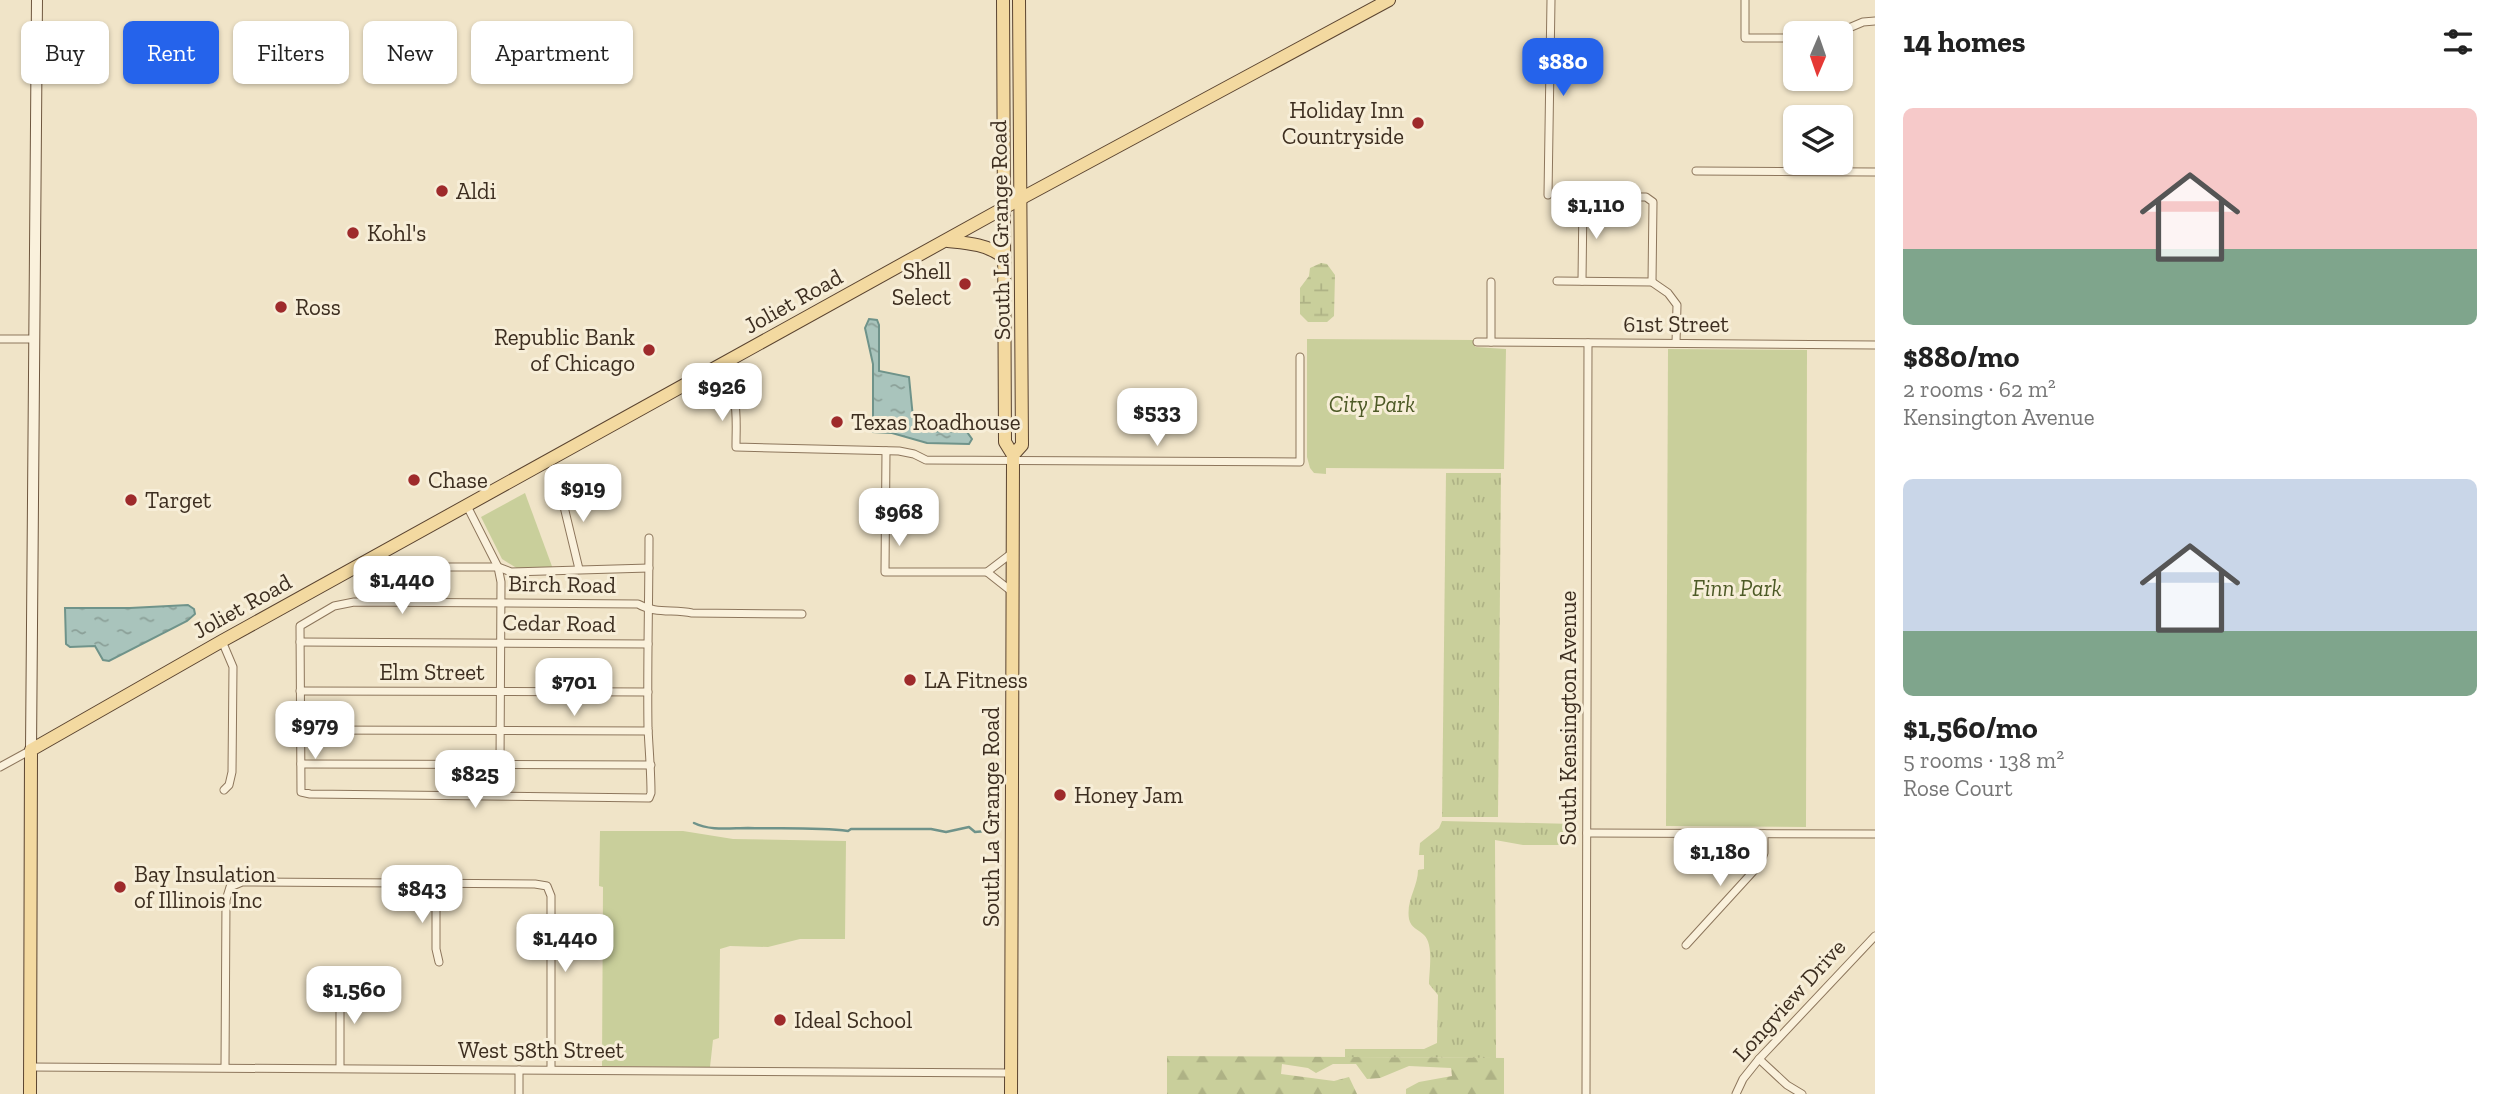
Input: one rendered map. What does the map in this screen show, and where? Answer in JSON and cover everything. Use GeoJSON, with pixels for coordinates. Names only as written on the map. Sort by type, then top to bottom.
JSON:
{"type":"FeatureCollection","features":[{"type":"Feature","properties":{"kind":"main road","name":"South La Grange Road"},"geometry":{"type":"LineString","coordinates":[[1003,0],[1002,256],[1005,442],[1013,458],[1011,1094]]}},
{"type":"Feature","properties":{"kind":"main road","name":"South La Grange Road"},"geometry":{"type":"LineString","coordinates":[[1013,458],[1022,445],[1019,0]]}},
{"type":"Feature","properties":{"kind":"main road","name":"Joliet Road"},"geometry":{"type":"LineString","coordinates":[[31,750],[222,641],[1020,199],[1389,0]]}},
{"type":"Feature","properties":{"kind":"main road"},"geometry":{"type":"LineString","coordinates":[[947,241],[977,245],[995,250],[1002,256]]}},
{"type":"Feature","properties":{"kind":"main road"},"geometry":{"type":"LineString","coordinates":[[30,1094],[31,750]]}},
{"type":"Feature","properties":{"kind":"street"},"geometry":{"type":"LineString","coordinates":[[31,750],[37,0]]}},
{"type":"Feature","properties":{"kind":"street"},"geometry":{"type":"LineString","coordinates":[[1548,195],[1551,0]]}},
{"type":"Feature","properties":{"kind":"street"},"geometry":{"type":"LineString","coordinates":[[1745,0],[1745,38],[1783,38]]}},
{"type":"Feature","properties":{"kind":"street"},"geometry":{"type":"LineString","coordinates":[[1853,26],[1875,21]]}},
{"type":"Feature","properties":{"kind":"street"},"geometry":{"type":"LineString","coordinates":[[1696,171],[1875,173]]}},
{"type":"Feature","properties":{"kind":"street"},"geometry":{"type":"LineString","coordinates":[[1581,281],[1583,200],[1592,197],[1646,197],[1653,202],[1652,282]]}},
{"type":"Feature","properties":{"kind":"street"},"geometry":{"type":"LineString","coordinates":[[1558,281],[1652,282],[1674,299],[1676,343]]}},
{"type":"Feature","properties":{"kind":"street"},"geometry":{"type":"LineString","coordinates":[[1491,282],[1491,342]]}},
{"type":"Feature","properties":{"kind":"street"},"geometry":{"type":"LineString","coordinates":[[0,339],[35,339]]}},
{"type":"Feature","properties":{"kind":"street","name":"61st Street"},"geometry":{"type":"LineString","coordinates":[[1477,342],[1875,345]]}},
{"type":"Feature","properties":{"kind":"street","name":"South Kensington Avenue"},"geometry":{"type":"LineString","coordinates":[[1586,1094],[1588,343]]}},
{"type":"Feature","properties":{"kind":"street"},"geometry":{"type":"LineString","coordinates":[[718,366],[736,399],[736,447],[886,451],[914,454],[926,460],[1013,458],[1300,463],[1300,357]]}},
{"type":"Feature","properties":{"kind":"street"},"geometry":{"type":"LineString","coordinates":[[886,451],[885,572],[987,572],[1013,552]]}},
{"type":"Feature","properties":{"kind":"street"},"geometry":{"type":"LineString","coordinates":[[559,486],[579,569]]}},
{"type":"Feature","properties":{"kind":"street"},"geometry":{"type":"LineString","coordinates":[[467,506],[498,567],[501,582],[500,765]]}},
{"type":"Feature","properties":{"kind":"street"},"geometry":{"type":"LineString","coordinates":[[300,642],[301,792],[649,798],[649,538]]}},
{"type":"Feature","properties":{"kind":"street"},"geometry":{"type":"LineString","coordinates":[[407,567],[498,567],[511,572],[649,568]]}},
{"type":"Feature","properties":{"kind":"street"},"geometry":{"type":"LineString","coordinates":[[987,572],[1013,592]]}},
{"type":"Feature","properties":{"kind":"street","name":"Birch Road"},"geometry":{"type":"LineString","coordinates":[[300,642],[300,626],[344,603],[638,604],[649,610],[692,613],[802,614]]}},
{"type":"Feature","properties":{"kind":"street"},"geometry":{"type":"LineString","coordinates":[[222,641],[233,667],[232,772],[229,785],[224,790]]}},
{"type":"Feature","properties":{"kind":"street","name":"Cedar Road"},"geometry":{"type":"LineString","coordinates":[[300,642],[648,644]]}},
{"type":"Feature","properties":{"kind":"street","name":"Elm Street"},"geometry":{"type":"LineString","coordinates":[[300,691],[648,692]]}},
{"type":"Feature","properties":{"kind":"street"},"geometry":{"type":"LineString","coordinates":[[301,730],[649,731]]}},
{"type":"Feature","properties":{"kind":"street","name":"Joliet Road"},"geometry":{"type":"LineString","coordinates":[[0,767],[31,750]]}},
{"type":"Feature","properties":{"kind":"street"},"geometry":{"type":"LineString","coordinates":[[301,764],[651,765]]}},
{"type":"Feature","properties":{"kind":"street"},"geometry":{"type":"LineString","coordinates":[[1587,833],[1875,834]]}},
{"type":"Feature","properties":{"kind":"street"},"geometry":{"type":"LineString","coordinates":[[1686,945],[1760,864],[1764,853],[1764,834]]}},
{"type":"Feature","properties":{"kind":"street"},"geometry":{"type":"LineString","coordinates":[[225,1067],[226,900],[230,887],[242,882],[436,883],[547,886],[551,896],[551,1069]]}},
{"type":"Feature","properties":{"kind":"street"},"geometry":{"type":"LineString","coordinates":[[436,883],[436,949],[439,962]]}},
{"type":"Feature","properties":{"kind":"street","name":"Longview Drive"},"geometry":{"type":"LineString","coordinates":[[1736,1094],[1743,1079],[1759,1059],[1875,936]]}},
{"type":"Feature","properties":{"kind":"street"},"geometry":{"type":"LineString","coordinates":[[335,989],[340,1008],[340,1068]]}},
{"type":"Feature","properties":{"kind":"street"},"geometry":{"type":"LineString","coordinates":[[1759,1059],[1787,1085],[1802,1094]]}},
{"type":"Feature","properties":{"kind":"street","name":"West 58th Street"},"geometry":{"type":"LineString","coordinates":[[30,1067],[1011,1073]]}},
{"type":"Feature","properties":{"kind":"street"},"geometry":{"type":"LineString","coordinates":[[519,1070],[519,1094]]}},
{"type":"Feature","properties":{"kind":"green space"},"geometry":{"type":"Polygon","coordinates":[[[1321,263],[1327,264],[1335,275],[1334,316],[1327,322],[1308,322],[1300,314],[1300,288],[1309,276],[1310,268],[1321,263]]]}},
{"type":"Feature","properties":{"kind":"green space","name":"City Park"},"geometry":{"type":"Polygon","coordinates":[[[1307,339],[1475,340],[1475,347],[1506,349],[1504,469],[1326,468],[1326,474],[1314,473],[1307,457],[1307,339]]]}},
{"type":"Feature","properties":{"kind":"green space","name":"Finn Park"},"geometry":{"type":"Polygon","coordinates":[[[1668,349],[1807,350],[1806,827],[1666,826],[1668,349]]]}},
{"type":"Feature","properties":{"kind":"green space"},"geometry":{"type":"Polygon","coordinates":[[[1446,473],[1501,473],[1498,817],[1442,817],[1446,473]]]}},
{"type":"Feature","properties":{"kind":"green space"},"geometry":{"type":"Polygon","coordinates":[[[525,493],[553,569],[520,570],[502,559],[481,517],[525,493]]]}},
{"type":"Feature","properties":{"kind":"green space"},"geometry":{"type":"Polygon","coordinates":[[[1442,821],[1575,824],[1575,845],[1523,845],[1495,840],[1496,1058],[1345,1057],[1345,1049],[1424,1049],[1437,1043],[1438,995],[1429,984],[1429,945],[1424,935],[1411,924],[1409,912],[1418,870],[1424,869],[1424,855],[1419,855],[1420,843],[1439,828],[1442,821]]]}},
{"type":"Feature","properties":{"kind":"green space"},"geometry":{"type":"Polygon","coordinates":[[[600,831],[683,831],[733,839],[846,841],[845,939],[800,939],[768,947],[730,946],[720,949],[719,1038],[713,1040],[710,1067],[602,1066],[603,887],[599,886],[600,831]]]}},
{"type":"Feature","properties":{"kind":"green space"},"geometry":{"type":"Polygon","coordinates":[[[1167,1056],[1504,1058],[1504,1094],[1406,1094],[1406,1089],[1419,1082],[1452,1076],[1451,1068],[1409,1066],[1380,1078],[1367,1079],[1356,1064],[1333,1064],[1316,1073],[1308,1068],[1282,1064],[1281,1074],[1334,1081],[1349,1077],[1357,1094],[1167,1094],[1167,1056]]]}},
{"type":"Feature","properties":{"kind":"water"},"geometry":{"type":"Polygon","coordinates":[[[869,319],[877,320],[879,325],[879,371],[909,377],[914,428],[919,431],[967,432],[972,439],[969,444],[927,443],[892,433],[873,432],[873,364],[865,328],[869,319]]]}},
{"type":"Feature","properties":{"kind":"water"},"geometry":{"type":"Polygon","coordinates":[[[188,605],[194,609],[195,614],[187,621],[109,661],[103,660],[95,646],[70,647],[66,644],[65,608],[188,605]]]}},
{"type":"Feature","properties":{"kind":"waterway"},"geometry":{"type":"LineString","coordinates":[[694,823],[720,828],[848,831],[931,829],[946,832],[969,827],[975,832],[997,830]]}},
{"type":"Feature","properties":{"kind":"place","name":"Holiday Inn Countryside"},"geometry":{"type":"Point","coordinates":[1418,123]}},
{"type":"Feature","properties":{"kind":"place","name":"Aldi"},"geometry":{"type":"Point","coordinates":[442,191]}},
{"type":"Feature","properties":{"kind":"place","name":"Kohl's"},"geometry":{"type":"Point","coordinates":[353,233]}},
{"type":"Feature","properties":{"kind":"place","name":"Shell Select"},"geometry":{"type":"Point","coordinates":[965,284]}},
{"type":"Feature","properties":{"kind":"place","name":"Ross"},"geometry":{"type":"Point","coordinates":[281,307]}},
{"type":"Feature","properties":{"kind":"place","name":"Republic Bank of Chicago"},"geometry":{"type":"Point","coordinates":[649,350]}},
{"type":"Feature","properties":{"kind":"place","name":"Texas Roadhouse"},"geometry":{"type":"Point","coordinates":[837,422]}},
{"type":"Feature","properties":{"kind":"place","name":"Chase"},"geometry":{"type":"Point","coordinates":[414,480]}},
{"type":"Feature","properties":{"kind":"place","name":"Target"},"geometry":{"type":"Point","coordinates":[131,500]}},
{"type":"Feature","properties":{"kind":"place","name":"LA Fitness"},"geometry":{"type":"Point","coordinates":[910,680]}},
{"type":"Feature","properties":{"kind":"place","name":"Honey Jam"},"geometry":{"type":"Point","coordinates":[1060,795]}},
{"type":"Feature","properties":{"kind":"place","name":"Bay Insulation of Illinois Inc"},"geometry":{"type":"Point","coordinates":[120,887]}},
{"type":"Feature","properties":{"kind":"place","name":"Ideal School"},"geometry":{"type":"Point","coordinates":[780,1020]}}]}
